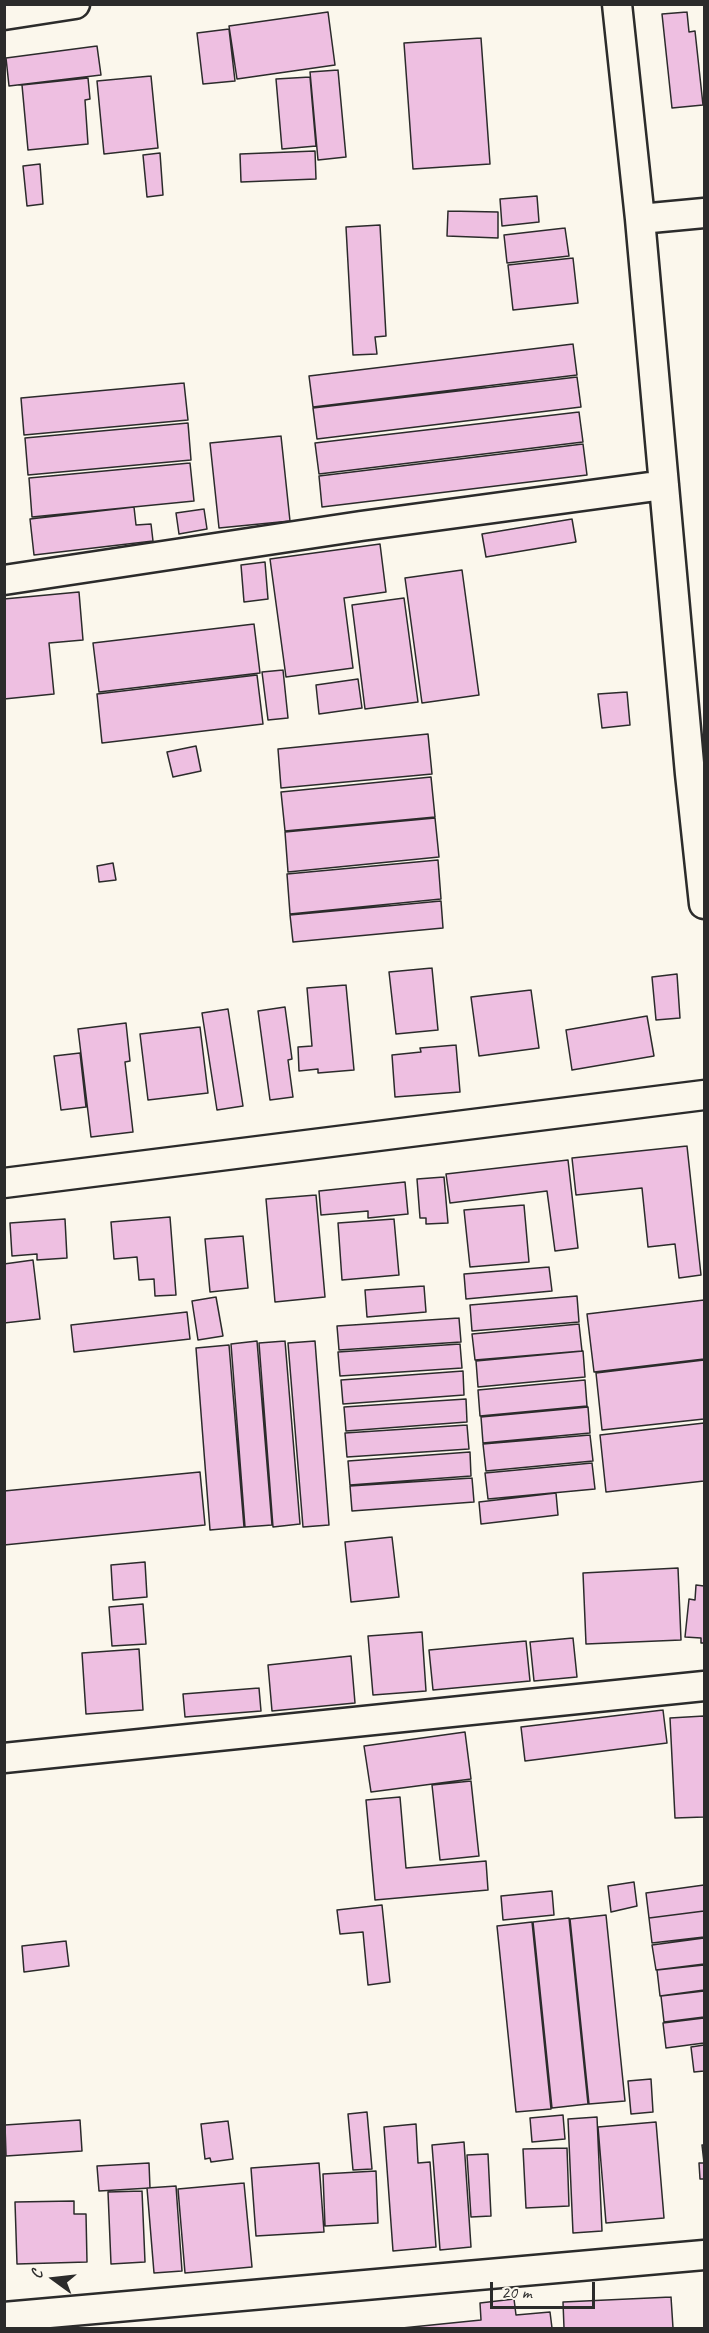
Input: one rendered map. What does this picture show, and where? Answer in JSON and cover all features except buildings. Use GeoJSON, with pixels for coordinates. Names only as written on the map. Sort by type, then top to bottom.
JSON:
{"type":"FeatureCollection","features":[{"type":"Feature","properties":{"kind":"street"},"geometry":{"type":"LineString","coordinates":[[4,15],[75,4]]}},
{"type":"Feature","properties":{"kind":"street"},"geometry":{"type":"LineString","coordinates":[[617,4],[640,219],[663,485],[705,904]]}},
{"type":"Feature","properties":{"kind":"street"},"geometry":{"type":"LineString","coordinates":[[640,219],[705,213]]}},
{"type":"Feature","properties":{"kind":"street"},"geometry":{"type":"LineString","coordinates":[[4,580],[361,526],[663,485]]}},
{"type":"Feature","properties":{"kind":"street"},"geometry":{"type":"LineString","coordinates":[[4,1183],[705,1095]]}},
{"type":"Feature","properties":{"kind":"street"},"geometry":{"type":"LineString","coordinates":[[4,1758],[705,1686]]}},
{"type":"Feature","properties":{"kind":"street"},"geometry":{"type":"LineString","coordinates":[[4,2317],[705,2255]]}}]}
